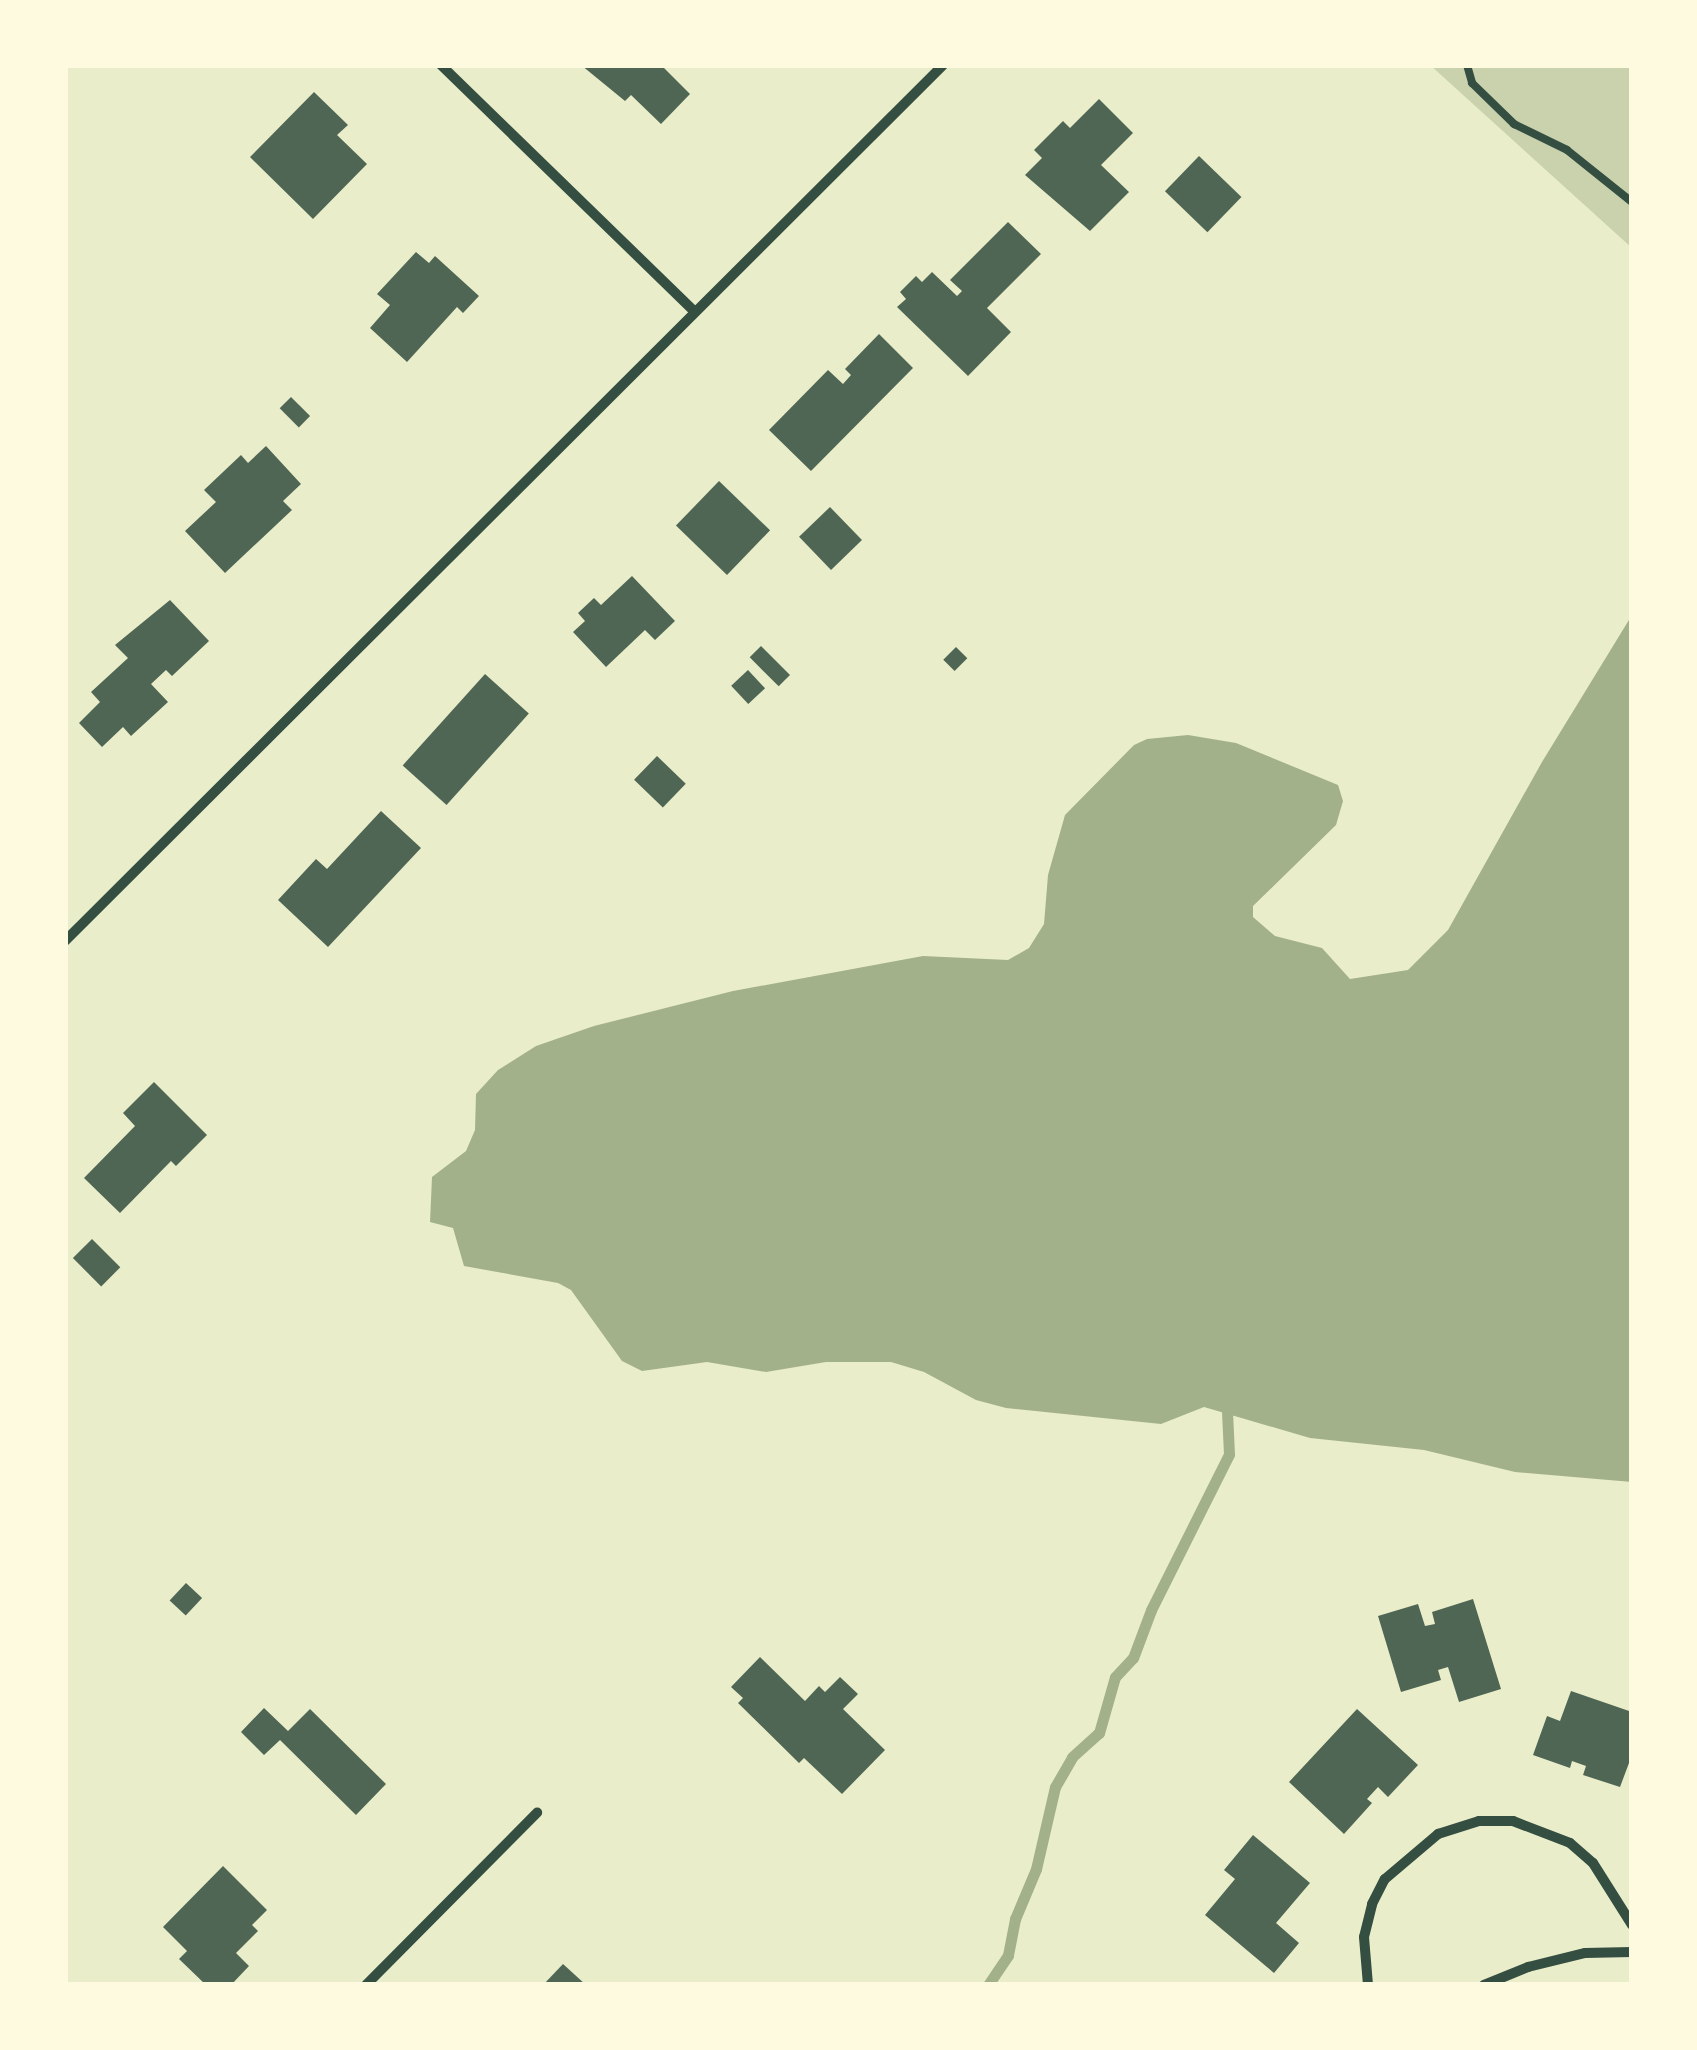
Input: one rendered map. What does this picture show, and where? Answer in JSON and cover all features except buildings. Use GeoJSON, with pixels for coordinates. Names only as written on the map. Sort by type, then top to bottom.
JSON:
{"type":"FeatureCollection","features":[{"type":"Feature","properties":{"kind":"street"},"geometry":{"type":"LineString","coordinates":[[441,65],[694,312]]}},
{"type":"Feature","properties":{"kind":"street"},"geometry":{"type":"LineString","coordinates":[[65,941],[944,65]]}},
{"type":"Feature","properties":{"kind":"street"},"geometry":{"type":"LineString","coordinates":[[366,1985],[538,1813]]}},
{"type":"Feature","properties":{"kind":"street"},"geometry":{"type":"LineString","coordinates":[[1368,1985],[1364,1937],[1372,1904],[1385,1879],[1438,1834],[1479,1820],[1513,1821],[1570,1843],[1593,1864],[1632,1925]]}},
{"type":"Feature","properties":{"kind":"street"},"geometry":{"type":"LineString","coordinates":[[1484,1985],[1528,1967],[1585,1953],[1632,1952]]}},
{"type":"Feature","properties":{"kind":"lane"},"geometry":{"type":"LineString","coordinates":[[1467,65],[1472,84],[1514,124],[1567,150],[1632,202]]}},
{"type":"Feature","properties":{"kind":"shaded area"},"geometry":{"type":"Polygon","coordinates":[[[1430,65],[1632,65],[1632,248],[1430,65]]]}},
{"type":"Feature","properties":{"kind":"shaded area"},"geometry":{"type":"Polygon","coordinates":[[[1632,615],[1632,1482],[1515,1472],[1424,1450],[1310,1438],[1204,1407],[1161,1424],[1006,1408],[976,1400],[924,1372],[891,1362],[826,1362],[766,1372],[707,1362],[642,1371],[622,1361],[571,1290],[558,1283],[464,1266],[453,1228],[430,1222],[432,1177],[466,1151],[475,1130],[476,1094],[498,1070],[536,1046],[594,1026],[733,991],[923,956],[1008,960],[1029,948],[1044,924],[1048,875],[1065,815],[1134,745],[1147,739],[1188,735],[1236,743],[1338,785],[1343,801],[1336,825],[1253,906],[1253,917],[1275,936],[1322,948],[1350,979],[1408,970],[1448,930],[1542,762],[1632,615]]]}},
{"type":"Feature","properties":{"kind":"waterway"},"geometry":{"type":"LineString","coordinates":[[988,1985],[1008,1955],[1015,1919],[1036,1869],[1055,1787],[1072,1757],[1099,1733],[1115,1677],[1133,1658],[1151,1610],[1229,1454],[1227,1412]]}}]}
